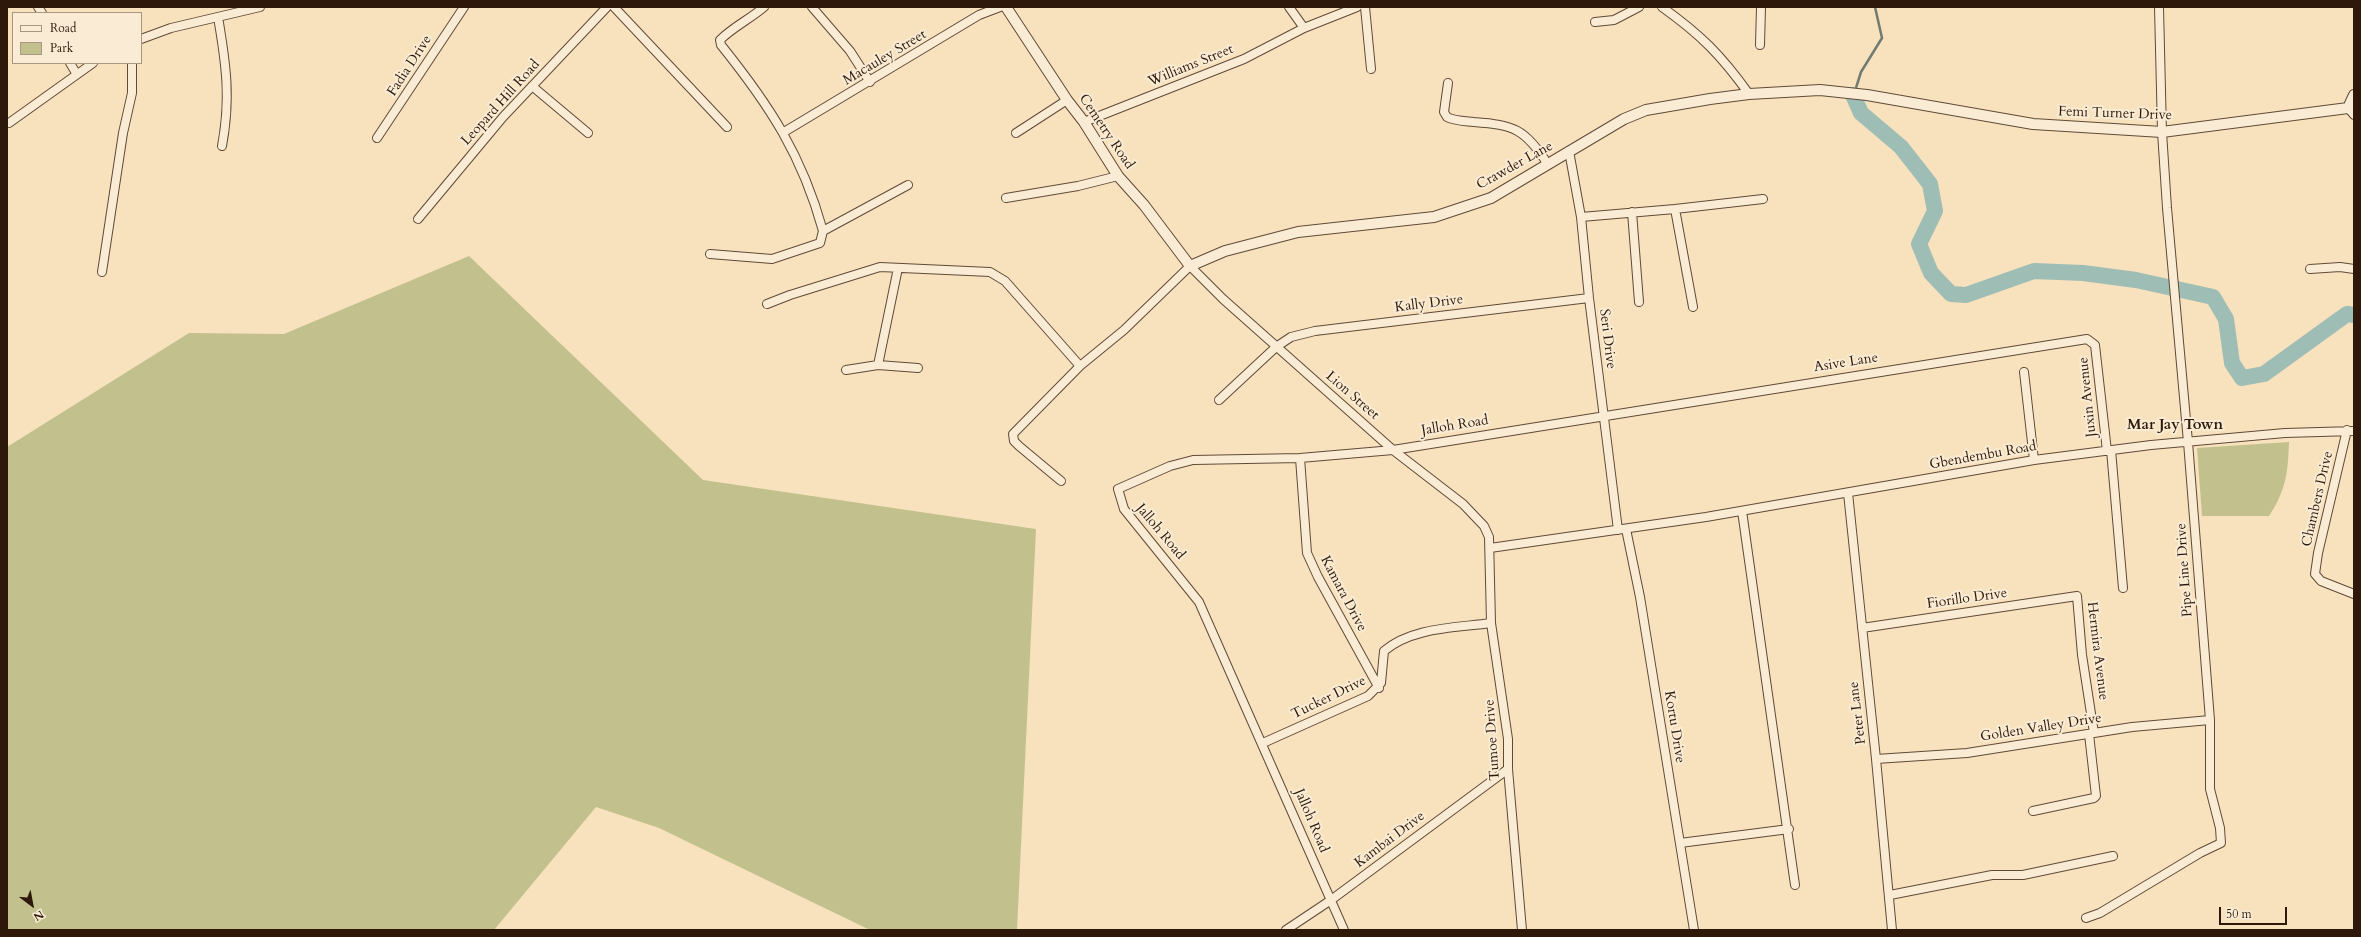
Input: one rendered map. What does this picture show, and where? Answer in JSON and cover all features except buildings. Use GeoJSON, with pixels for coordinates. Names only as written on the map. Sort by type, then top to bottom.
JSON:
{"type":"FeatureCollection","features":[{"type":"Feature","properties":{"kind":"street"},"geometry":{"type":"LineString","coordinates":[[142,39],[171,28],[260,7]]}},
{"type":"Feature","properties":{"kind":"street","name":"Fadia Drive"},"geometry":{"type":"LineString","coordinates":[[376,138],[464,7]]}},
{"type":"Feature","properties":{"kind":"street","name":"Leopard Hill Road"},"geometry":{"type":"LineString","coordinates":[[418,219],[503,117],[607,7]]}},
{"type":"Feature","properties":{"kind":"street"},"geometry":{"type":"LineString","coordinates":[[614,7],[727,127]]}},
{"type":"Feature","properties":{"kind":"street"},"geometry":{"type":"LineString","coordinates":[[710,254],[772,259],[820,243],[823,230],[813,195],[784,132],[752,84],[721,45],[720,40],[764,7]]}},
{"type":"Feature","properties":{"kind":"street"},"geometry":{"type":"LineString","coordinates":[[812,7],[850,51],[870,82]]}},
{"type":"Feature","properties":{"kind":"street","name":"Macauley Street"},"geometry":{"type":"LineString","coordinates":[[784,132],[979,16],[1000,7]]}},
{"type":"Feature","properties":{"kind":"street","name":"Cemetry Road"},"geometry":{"type":"LineString","coordinates":[[1006,7],[1067,100],[1084,122],[1118,176],[1144,205],[1190,266]]}},
{"type":"Feature","properties":{"kind":"street"},"geometry":{"type":"LineString","coordinates":[[1289,7],[1304,28]]}},
{"type":"Feature","properties":{"kind":"street","name":"Williams Street"},"geometry":{"type":"LineString","coordinates":[[1084,122],[1244,59],[1304,28],[1357,7]]}},
{"type":"Feature","properties":{"kind":"street"},"geometry":{"type":"LineString","coordinates":[[1365,7],[1371,69]]}},
{"type":"Feature","properties":{"kind":"street"},"geometry":{"type":"LineString","coordinates":[[1595,22],[1614,20],[1639,7]]}},
{"type":"Feature","properties":{"kind":"street"},"geometry":{"type":"LineString","coordinates":[[1662,7],[1707,41],[1728,64],[1749,94]]}},
{"type":"Feature","properties":{"kind":"street"},"geometry":{"type":"LineString","coordinates":[[1760,45],[1761,7]]}},
{"type":"Feature","properties":{"kind":"street","name":"Pipe Line Drive"},"geometry":{"type":"LineString","coordinates":[[2086,918],[2100,913],[2200,853],[2221,843],[2220,828],[2210,789],[2210,720],[2188,442],[2173,290],[2162,132],[2158,7]]}},
{"type":"Feature","properties":{"kind":"street"},"geometry":{"type":"LineString","coordinates":[[218,17],[227,71],[229,97],[222,146]]}},
{"type":"Feature","properties":{"kind":"street"},"geometry":{"type":"LineString","coordinates":[[71,64],[76,73]]}},
{"type":"Feature","properties":{"kind":"street"},"geometry":{"type":"LineString","coordinates":[[9,122],[76,73],[91,64]]}},
{"type":"Feature","properties":{"kind":"street"},"geometry":{"type":"LineString","coordinates":[[102,272],[123,133],[132,93],[132,64]]}},
{"type":"Feature","properties":{"kind":"street"},"geometry":{"type":"LineString","coordinates":[[1448,83],[1444,112],[1447,117],[1454,120],[1498,124],[1519,131],[1533,142],[1547,164]]}},
{"type":"Feature","properties":{"kind":"street"},"geometry":{"type":"LineString","coordinates":[[532,86],[588,133]]}},
{"type":"Feature","properties":{"kind":"street","name":"Crawder Lane"},"geometry":{"type":"LineString","coordinates":[[1190,266],[1225,251],[1298,232],[1434,217],[1491,198],[1624,119],[1646,110],[1749,94],[1820,90],[1850,93]]}},
{"type":"Feature","properties":{"kind":"street","name":"Femi Turner Drive"},"geometry":{"type":"LineString","coordinates":[[1850,93],[2033,124],[2162,132],[2351,112],[2354,95]]}},
{"type":"Feature","properties":{"kind":"street"},"geometry":{"type":"LineString","coordinates":[[1016,133],[1067,100]]}},
{"type":"Feature","properties":{"kind":"street","name":"Seri Drive"},"geometry":{"type":"LineString","coordinates":[[1569,151],[1581,217],[1589,298],[1604,415],[1622,530]]}},
{"type":"Feature","properties":{"kind":"street"},"geometry":{"type":"LineString","coordinates":[[1006,198],[1078,186],[1118,176]]}},
{"type":"Feature","properties":{"kind":"street"},"geometry":{"type":"LineString","coordinates":[[823,230],[908,185]]}},
{"type":"Feature","properties":{"kind":"street"},"geometry":{"type":"LineString","coordinates":[[1581,217],[1675,209],[1763,199]]}},
{"type":"Feature","properties":{"kind":"street"},"geometry":{"type":"LineString","coordinates":[[1675,209],[1693,307]]}},
{"type":"Feature","properties":{"kind":"street"},"geometry":{"type":"LineString","coordinates":[[1632,212],[1639,302]]}},
{"type":"Feature","properties":{"kind":"street"},"geometry":{"type":"LineString","coordinates":[[1060,480],[1019,446],[1014,441],[1013,434],[1080,366],[1124,330],[1190,266]]}},
{"type":"Feature","properties":{"kind":"street","name":"Lion Street"},"geometry":{"type":"LineString","coordinates":[[1190,266],[1223,300],[1393,450],[1463,504],[1484,526],[1489,537],[1490,548]]}},
{"type":"Feature","properties":{"kind":"street"},"geometry":{"type":"LineString","coordinates":[[767,304],[790,294],[880,267],[990,272],[1005,281],[1080,366]]}},
{"type":"Feature","properties":{"kind":"street"},"geometry":{"type":"LineString","coordinates":[[2310,269],[2340,267],[2354,269]]}},
{"type":"Feature","properties":{"kind":"street"},"geometry":{"type":"LineString","coordinates":[[878,365],[898,268]]}},
{"type":"Feature","properties":{"kind":"street","name":"Kally Drive"},"geometry":{"type":"LineString","coordinates":[[1219,400],[1276,347],[1291,337],[1315,331],[1589,298]]}},
{"type":"Feature","properties":{"kind":"street","name":"Asive Lane"},"geometry":{"type":"LineString","coordinates":[[1604,415],[2025,348],[2087,339],[2092,340]]}},
{"type":"Feature","properties":{"kind":"street","name":"Juxin Avenue"},"geometry":{"type":"LineString","coordinates":[[2092,340],[2095,345],[2108,451]]}},
{"type":"Feature","properties":{"kind":"street"},"geometry":{"type":"LineString","coordinates":[[846,370],[878,365],[918,368]]}},
{"type":"Feature","properties":{"kind":"street"},"geometry":{"type":"LineString","coordinates":[[2024,372],[2034,460]]}},
{"type":"Feature","properties":{"kind":"street","name":"Jalloh Road"},"geometry":{"type":"LineString","coordinates":[[1344,930],[1200,602],[1124,509],[1118,489],[1170,466],[1187,461],[1300,458],[1393,450],[1604,415]]}},
{"type":"Feature","properties":{"kind":"street","name":"Gbendembu Road"},"geometry":{"type":"LineString","coordinates":[[1490,548],[1622,530],[1742,511],[2034,460],[2188,442],[2285,433],[2351,431]]}},
{"type":"Feature","properties":{"kind":"street","name":"Chambers Drive"},"geometry":{"type":"LineString","coordinates":[[2351,431],[2318,553],[2315,574],[2321,581],[2354,594]]}},
{"type":"Feature","properties":{"kind":"street"},"geometry":{"type":"LineString","coordinates":[[2108,451],[2123,588]]}},
{"type":"Feature","properties":{"kind":"street","name":"Kamara Drive"},"geometry":{"type":"LineString","coordinates":[[1300,458],[1307,554],[1379,688]]}},
{"type":"Feature","properties":{"kind":"street","name":"Peter Lane"},"geometry":{"type":"LineString","coordinates":[[1848,493],[1890,895],[1892,930]]}},
{"type":"Feature","properties":{"kind":"street"},"geometry":{"type":"LineString","coordinates":[[1742,511],[1789,829],[1795,884]]}},
{"type":"Feature","properties":{"kind":"street","name":"Kortu Drive"},"geometry":{"type":"LineString","coordinates":[[1622,530],[1640,597],[1694,930]]}},
{"type":"Feature","properties":{"kind":"street","name":"Tumoe Drive"},"geometry":{"type":"LineString","coordinates":[[1490,548],[1488,574],[1491,623],[1503,696],[1508,739],[1508,768],[1522,930]]}},
{"type":"Feature","properties":{"kind":"street","name":"Fiorillo Drive"},"geometry":{"type":"LineString","coordinates":[[1862,628],[2077,596]]}},
{"type":"Feature","properties":{"kind":"street","name":"Hermira Avenue"},"geometry":{"type":"LineString","coordinates":[[2033,811],[2094,798],[2096,796],[2077,596]]}},
{"type":"Feature","properties":{"kind":"street","name":"Tucker Drive"},"geometry":{"type":"LineString","coordinates":[[1263,743],[1353,704],[1379,688],[1384,651],[1395,642],[1411,635],[1491,623]]}},
{"type":"Feature","properties":{"kind":"street","name":"Golden Valley Drive"},"geometry":{"type":"LineString","coordinates":[[1876,759],[1967,753],[2091,733],[2210,720]]}},
{"type":"Feature","properties":{"kind":"street","name":"Kambai Drive"},"geometry":{"type":"LineString","coordinates":[[1286,930],[1331,900],[1508,768]]}},
{"type":"Feature","properties":{"kind":"street"},"geometry":{"type":"LineString","coordinates":[[1680,843],[1789,829]]}},
{"type":"Feature","properties":{"kind":"street"},"geometry":{"type":"LineString","coordinates":[[1890,895],[1992,875],[2023,874],[2113,856]]}},
{"type":"Feature","properties":{"kind":"green space"},"geometry":{"type":"Polygon","coordinates":[[[469,256],[703,480],[1036,529],[1017,930],[870,930],[659,828],[596,807],[494,930],[7,930],[7,447],[189,333],[284,334],[469,256]]]}},
{"type":"Feature","properties":{"kind":"green space"},"geometry":{"type":"Polygon","coordinates":[[[2289,442],[2287,472],[2283,490],[2269,516],[2202,516],[2197,448],[2289,442]]]}},
{"type":"Feature","properties":{"kind":"waterway"},"geometry":{"type":"LineString","coordinates":[[1855,91],[1861,72],[1882,38],[1875,7]]}},
{"type":"Feature","properties":{"kind":"waterway"},"geometry":{"type":"LineString","coordinates":[[1853,95],[1861,113],[1901,147],[1930,184],[1935,211],[1919,244],[1931,273],[1951,294],[1966,295],[2034,271],[2083,273],[2136,280],[2213,297],[2226,319],[2232,363],[2242,378],[2264,374],[2347,314],[2354,315]]}},
{"type":"Feature","properties":{"kind":"district","name":"Mar Jay Town"},"geometry":{"type":"Point","coordinates":[2175,426]}}]}
